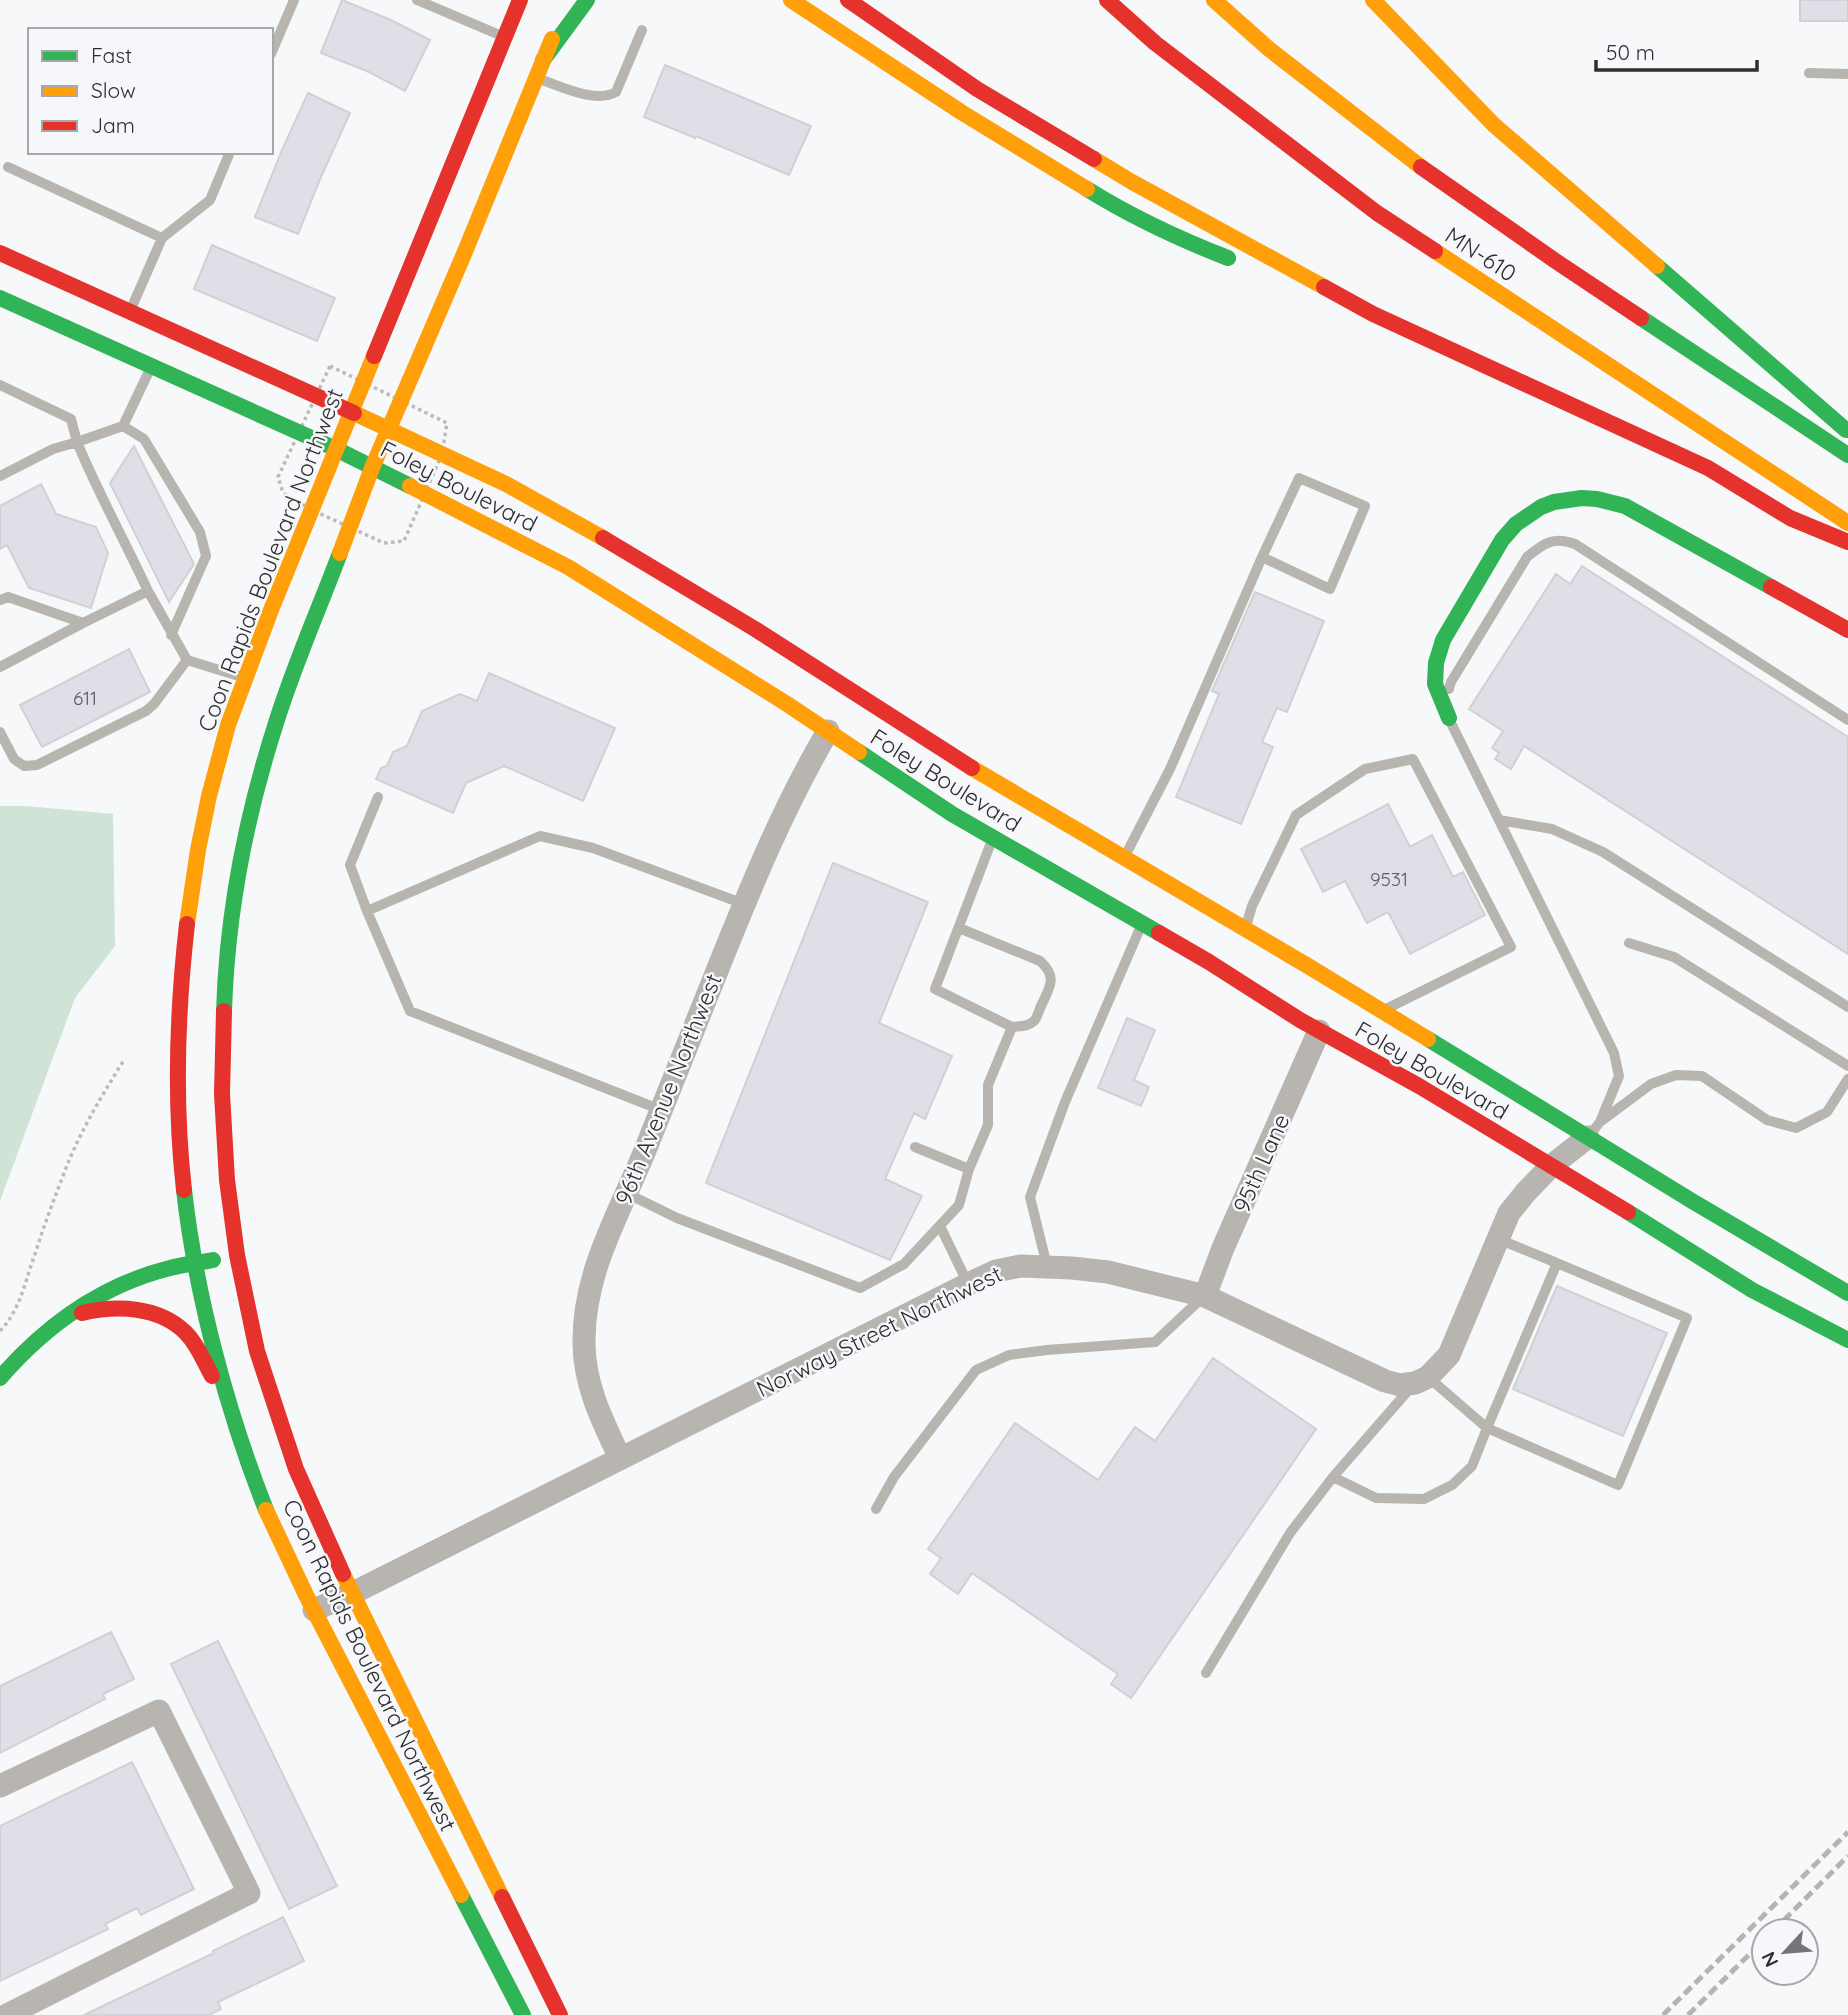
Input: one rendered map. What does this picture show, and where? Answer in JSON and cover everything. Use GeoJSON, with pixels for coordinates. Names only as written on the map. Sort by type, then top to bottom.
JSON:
{"type":"FeatureCollection","features":[{"type":"Feature","properties":{"kind":"main road","name":"Coon Rapids Boulevard Northwest"},"geometry":{"type":"LineString","coordinates":[[520,0],[351,411],[245,678],[223,743],[187,910],[180,975],[178,1047],[183,1184],[195,1264],[213,1339],[257,1486],[282,1548],[387,1757],[523,2015]]}},
{"type":"Feature","properties":{"kind":"main road","name":"Coon Rapids Boulevard Northwest"},"geometry":{"type":"LineString","coordinates":[[560,2015],[353,1593],[306,1491],[274,1406],[257,1351],[237,1255],[227,1180],[222,1094],[225,976],[232,908],[245,841],[276,722],[373,468],[568,0]]}},
{"type":"Feature","properties":{"kind":"main road"},"geometry":{"type":"LineString","coordinates":[[543,60],[587,0]]}},
{"type":"Feature","properties":{"kind":"main road"},"geometry":{"type":"LineString","coordinates":[[791,0],[961,112],[1123,211],[1180,239],[1373,314],[1709,468],[1790,518],[1848,542]]}},
{"type":"Feature","properties":{"kind":"main road"},"geometry":{"type":"LineString","coordinates":[[848,0],[977,89],[1132,182],[1373,314]]}},
{"type":"Feature","properties":{"kind":"main road","name":"MN-610"},"geometry":{"type":"LineString","coordinates":[[1107,0],[1155,43],[1377,213],[1848,523]]}},
{"type":"Feature","properties":{"kind":"main road","name":"MN-610"},"geometry":{"type":"LineString","coordinates":[[1214,0],[1269,49],[1408,158],[1557,262],[1848,455]]}},
{"type":"Feature","properties":{"kind":"main road"},"geometry":{"type":"LineString","coordinates":[[1373,0],[1494,125],[1848,431]]}},
{"type":"Feature","properties":{"kind":"main road","name":"Foley Boulevard"},"geometry":{"type":"LineString","coordinates":[[0,253],[506,484],[631,553],[965,764],[1382,1011],[1594,1130],[1848,1293]]}},
{"type":"Feature","properties":{"kind":"main road","name":"Foley Boulevard"},"geometry":{"type":"LineString","coordinates":[[0,298],[336,449],[568,567],[787,704],[952,814],[1209,962],[1319,1031],[1419,1086],[1752,1290],[1848,1340]]}},
{"type":"Feature","properties":{"kind":"main road"},"geometry":{"type":"LineString","coordinates":[[1449,718],[1435,684],[1436,663],[1449,628],[1502,540],[1515,524],[1536,510],[1561,499],[1608,499],[1625,506],[1848,630]]}},
{"type":"Feature","properties":{"kind":"main road"},"geometry":{"type":"LineString","coordinates":[[0,1378],[14,1361],[57,1321],[85,1303],[119,1286],[167,1268],[237,1255]]}},
{"type":"Feature","properties":{"kind":"main road"},"geometry":{"type":"LineString","coordinates":[[57,1321],[94,1309],[120,1308],[145,1310],[181,1329],[196,1345],[222,1393],[247,1451]]}},
{"type":"Feature","properties":{"kind":"street","name":"96th Avenue Northwest"},"geometry":{"type":"LineString","coordinates":[[620,1458],[596,1408],[588,1380],[583,1345],[593,1277],[603,1246],[648,1145],[744,904],[789,803],[828,731]]}},
{"type":"Feature","properties":{"kind":"street","name":"95th Lane"},"geometry":{"type":"LineString","coordinates":[[1205,1296],[1223,1248],[1319,1031]]}},
{"type":"Feature","properties":{"kind":"street"},"geometry":{"type":"LineString","coordinates":[[1422,1380],[1449,1355],[1509,1213],[1551,1166],[1594,1130]]}},
{"type":"Feature","properties":{"kind":"street","name":"Norway Street Northwest"},"geometry":{"type":"LineString","coordinates":[[314,1610],[353,1593],[996,1271],[1021,1266],[1046,1266],[1108,1272],[1205,1296],[1385,1381],[1400,1385],[1422,1380]]}},
{"type":"Feature","properties":{"kind":"street"},"geometry":{"type":"LineString","coordinates":[[0,1786],[159,1711],[249,1893],[7,2015]]}},
{"type":"Feature","properties":{"kind":"lane"},"geometry":{"type":"LineString","coordinates":[[273,49],[294,0]]}},
{"type":"Feature","properties":{"kind":"lane"},"geometry":{"type":"LineString","coordinates":[[418,0],[504,37]]}},
{"type":"Feature","properties":{"kind":"lane"},"geometry":{"type":"LineString","coordinates":[[536,78],[596,97],[610,95],[616,92],[642,30]]}},
{"type":"Feature","properties":{"kind":"lane"},"geometry":{"type":"LineString","coordinates":[[1809,73],[1848,74]]}},
{"type":"Feature","properties":{"kind":"lane"},"geometry":{"type":"LineString","coordinates":[[130,311],[162,239],[210,200],[229,154]]}},
{"type":"Feature","properties":{"kind":"lane"},"geometry":{"type":"LineString","coordinates":[[8,167],[162,239]]}},
{"type":"Feature","properties":{"kind":"lane"},"geometry":{"type":"LineString","coordinates":[[0,476],[53,449],[123,426],[152,367]]}},
{"type":"Feature","properties":{"kind":"lane"},"geometry":{"type":"LineString","coordinates":[[0,385],[71,419],[91,477],[171,635],[187,660],[245,678]]}},
{"type":"Feature","properties":{"kind":"lane"},"geometry":{"type":"LineString","coordinates":[[123,426],[144,439],[200,532],[206,556],[171,635]]}},
{"type":"Feature","properties":{"kind":"lane"},"geometry":{"type":"LineString","coordinates":[[1124,858],[1170,769],[1262,557],[1299,478],[1365,506],[1330,589],[1262,557]]}},
{"type":"Feature","properties":{"kind":"lane"},"geometry":{"type":"LineString","coordinates":[[1594,1130],[1619,1076],[1614,1053],[1449,718],[1447,697],[1451,682],[1527,557],[1541,545],[1561,539],[1575,544],[1848,720]]}},
{"type":"Feature","properties":{"kind":"lane"},"geometry":{"type":"LineString","coordinates":[[0,667],[148,591]]}},
{"type":"Feature","properties":{"kind":"lane"},"geometry":{"type":"LineString","coordinates":[[0,600],[8,597],[83,623]]}},
{"type":"Feature","properties":{"kind":"lane"},"geometry":{"type":"LineString","coordinates":[[0,732],[14,759],[24,766],[37,765],[146,711],[187,660]]}},
{"type":"Feature","properties":{"kind":"lane"},"geometry":{"type":"LineString","coordinates":[[1245,929],[1252,906],[1296,815],[1365,769],[1413,759],[1511,947],[1382,1011]]}},
{"type":"Feature","properties":{"kind":"lane"},"geometry":{"type":"LineString","coordinates":[[378,797],[350,865],[410,1011],[661,1110]]}},
{"type":"Feature","properties":{"kind":"lane"},"geometry":{"type":"LineString","coordinates":[[1499,820],[1552,829],[1603,852],[1848,1007]]}},
{"type":"Feature","properties":{"kind":"lane"},"geometry":{"type":"LineString","coordinates":[[367,911],[540,836],[593,848],[744,904]]}},
{"type":"Feature","properties":{"kind":"lane"},"geometry":{"type":"LineString","coordinates":[[959,928],[1040,961],[1047,968],[1051,977],[1050,987],[1034,1021],[1024,1026],[1012,1027],[935,989],[993,837]]}},
{"type":"Feature","properties":{"kind":"lane"},"geometry":{"type":"LineString","coordinates":[[1046,1266],[1030,1197],[1065,1102],[1142,923]]}},
{"type":"Feature","properties":{"kind":"lane"},"geometry":{"type":"LineString","coordinates":[[1629,943],[1674,957],[1848,1066]]}},
{"type":"Feature","properties":{"kind":"lane"},"geometry":{"type":"LineString","coordinates":[[625,1193],[677,1218],[860,1288],[904,1264],[960,1205],[969,1169],[988,1125],[988,1085],[1012,1027]]}},
{"type":"Feature","properties":{"kind":"lane"},"geometry":{"type":"LineString","coordinates":[[1594,1130],[1651,1084],[1676,1075],[1702,1076],[1767,1120],[1796,1128],[1827,1112],[1848,1079]]}},
{"type":"Feature","properties":{"kind":"lane"},"geometry":{"type":"LineString","coordinates":[[915,1147],[969,1169]]}},
{"type":"Feature","properties":{"kind":"lane"},"geometry":{"type":"LineString","coordinates":[[940,1226],[968,1284]]}},
{"type":"Feature","properties":{"kind":"lane"},"geometry":{"type":"LineString","coordinates":[[1206,1673],[1290,1533],[1333,1477],[1422,1380],[1487,1428],[1618,1485],[1688,1318],[1498,1239]]}},
{"type":"Feature","properties":{"kind":"lane"},"geometry":{"type":"LineString","coordinates":[[1333,1477],[1376,1498],[1423,1499],[1452,1485],[1472,1466],[1557,1263]]}},
{"type":"Feature","properties":{"kind":"lane"},"geometry":{"type":"LineString","coordinates":[[876,1509],[894,1477],[976,1370],[1009,1355],[1155,1342],[1205,1296]]}},
{"type":"Feature","properties":{"kind":"path"},"geometry":{"type":"LineString","coordinates":[[0,1331],[6,1325],[26,1285],[67,1166],[96,1105],[124,1060]]}},
{"type":"Feature","properties":{"kind":"green space"},"geometry":{"type":"Polygon","coordinates":[[[0,806],[113,814],[115,946],[75,998],[0,1201],[0,806]]]}},
{"type":"Feature","properties":{"kind":"building"},"geometry":{"type":"Polygon","coordinates":[[[342,0],[430,40],[405,91],[369,72],[321,53],[342,0]]]}},
{"type":"Feature","properties":{"kind":"building"},"geometry":{"type":"Polygon","coordinates":[[[1800,0],[1848,0],[1848,21],[1800,21],[1800,0]]]}},
{"type":"Feature","properties":{"kind":"building"},"geometry":{"type":"Polygon","coordinates":[[[665,65],[811,126],[789,175],[644,117],[665,65]]]}},
{"type":"Feature","properties":{"kind":"building"},"geometry":{"type":"Polygon","coordinates":[[[308,93],[350,113],[298,234],[255,217],[308,93]]]}},
{"type":"Feature","properties":{"kind":"building"},"geometry":{"type":"Polygon","coordinates":[[[212,245],[335,298],[317,341],[194,289],[212,245]]]}},
{"type":"Feature","properties":{"kind":"building"},"geometry":{"type":"Polygon","coordinates":[[[134,446],[194,564],[169,602],[110,483],[134,446]]]}},
{"type":"Feature","properties":{"kind":"building"},"geometry":{"type":"Polygon","coordinates":[[[41,484],[56,514],[96,527],[108,553],[91,608],[29,588],[7,545],[0,549],[0,506],[41,484]]]}},
{"type":"Feature","properties":{"kind":"building"},"geometry":{"type":"Polygon","coordinates":[[[1582,566],[1848,737],[1848,954],[1524,746],[1511,769],[1495,759],[1499,753],[1492,748],[1503,731],[1469,709],[1556,574],[1570,584],[1582,566]]]}},
{"type":"Feature","properties":{"kind":"building"},"geometry":{"type":"Polygon","coordinates":[[[1255,592],[1324,621],[1287,712],[1277,708],[1262,742],[1273,747],[1241,824],[1176,797],[1219,694],[1212,691],[1255,592]]]}},
{"type":"Feature","properties":{"kind":"building"},"geometry":{"type":"Polygon","coordinates":[[[129,649],[150,692],[42,747],[20,705],[129,649]]]}},
{"type":"Feature","properties":{"kind":"building"},"geometry":{"type":"Polygon","coordinates":[[[489,673],[615,728],[583,801],[504,766],[466,783],[453,813],[376,779],[381,768],[387,766],[393,752],[407,746],[422,711],[460,694],[477,701],[489,673]]]}},
{"type":"Feature","properties":{"kind":"building"},"geometry":{"type":"Polygon","coordinates":[[[1388,804],[1410,847],[1432,835],[1453,877],[1463,872],[1485,915],[1410,954],[1388,912],[1367,923],[1345,881],[1323,892],[1301,849],[1388,804]]]}},
{"type":"Feature","properties":{"kind":"building"},"geometry":{"type":"Polygon","coordinates":[[[833,863],[928,902],[879,1023],[952,1056],[925,1119],[914,1113],[885,1179],[922,1196],[890,1260],[706,1183],[833,863]]]}},
{"type":"Feature","properties":{"kind":"building"},"geometry":{"type":"Polygon","coordinates":[[[1127,1018],[1155,1030],[1134,1080],[1149,1087],[1141,1106],[1098,1088],[1127,1018]]]}},
{"type":"Feature","properties":{"kind":"building"},"geometry":{"type":"Polygon","coordinates":[[[1557,1286],[1667,1333],[1623,1436],[1513,1389],[1557,1286]]]}},
{"type":"Feature","properties":{"kind":"building"},"geometry":{"type":"Polygon","coordinates":[[[1213,1358],[1316,1429],[1131,1698],[1111,1684],[1118,1674],[972,1573],[958,1594],[930,1574],[941,1558],[928,1549],[1015,1423],[1098,1480],[1135,1427],[1155,1441],[1213,1358]]]}},
{"type":"Feature","properties":{"kind":"building"},"geometry":{"type":"Polygon","coordinates":[[[111,1632],[134,1679],[103,1694],[105,1699],[0,1753],[0,1686],[111,1632]]]}},
{"type":"Feature","properties":{"kind":"building"},"geometry":{"type":"Polygon","coordinates":[[[218,1641],[337,1886],[289,1909],[171,1664],[218,1641]]]}},
{"type":"Feature","properties":{"kind":"building"},"geometry":{"type":"Polygon","coordinates":[[[132,1762],[194,1889],[141,1915],[137,1908],[105,1924],[108,1929],[0,1981],[0,1826],[132,1762]]]}},
{"type":"Feature","properties":{"kind":"building"},"geometry":{"type":"Polygon","coordinates":[[[283,1917],[304,1961],[218,2002],[221,2009],[209,2015],[84,2015],[214,1953],[213,1951],[283,1917]]]}},
{"type":"Feature","properties":{"kind":"railway"},"geometry":{"type":"LineString","coordinates":[[1663,2015],[1848,1832]]}},
{"type":"Feature","properties":{"kind":"railway"},"geometry":{"type":"LineString","coordinates":[[1787,1917],[1848,1856]]}},
{"type":"Feature","properties":{"kind":"railway"},"geometry":{"type":"LineString","coordinates":[[1688,2015],[1750,1954]]}},
{"type":"Feature","properties":{"kind":"traffic: fast"},"geometry":{"type":"LineString","coordinates":[[543,60],[587,0]]}},
{"type":"Feature","properties":{"kind":"traffic: fast"},"geometry":{"type":"LineString","coordinates":[[1087,189],[1156,227],[1228,258]]}},
{"type":"Feature","properties":{"kind":"traffic: fast"},"geometry":{"type":"LineString","coordinates":[[1657,266],[1846,430]]}},
{"type":"Feature","properties":{"kind":"traffic: fast"},"geometry":{"type":"LineString","coordinates":[[0,298],[336,449],[410,486]]}},
{"type":"Feature","properties":{"kind":"traffic: fast"},"geometry":{"type":"LineString","coordinates":[[1641,318],[1848,455]]}},
{"type":"Feature","properties":{"kind":"traffic: fast"},"geometry":{"type":"LineString","coordinates":[[1449,718],[1435,684],[1436,663],[1443,640],[1502,540],[1516,524],[1541,507],[1582,498],[1625,506],[1771,587]]}},
{"type":"Feature","properties":{"kind":"traffic: fast"},"geometry":{"type":"LineString","coordinates":[[224,1011],[229,938],[247,829],[283,701],[340,553]]}},
{"type":"Feature","properties":{"kind":"traffic: fast"},"geometry":{"type":"LineString","coordinates":[[859,752],[952,814],[1159,933]]}},
{"type":"Feature","properties":{"kind":"traffic: fast"},"geometry":{"type":"LineString","coordinates":[[1428,1039],[1848,1293]]}},
{"type":"Feature","properties":{"kind":"traffic: fast"},"geometry":{"type":"LineString","coordinates":[[184,1190],[196,1271],[215,1353],[238,1433],[266,1510]]}},
{"type":"Feature","properties":{"kind":"traffic: fast"},"geometry":{"type":"LineString","coordinates":[[1628,1212],[1752,1290],[1848,1340]]}},
{"type":"Feature","properties":{"kind":"traffic: fast"},"geometry":{"type":"LineString","coordinates":[[0,1378],[56,1324],[98,1296],[145,1275],[213,1260]]}},
{"type":"Feature","properties":{"kind":"traffic: fast"},"geometry":{"type":"LineString","coordinates":[[461,1895],[523,2015]]}},
{"type":"Feature","properties":{"kind":"traffic: slow"},"geometry":{"type":"LineString","coordinates":[[791,0],[961,112],[1087,189]]}},
{"type":"Feature","properties":{"kind":"traffic: slow"},"geometry":{"type":"LineString","coordinates":[[1214,0],[1269,49],[1421,167]]}},
{"type":"Feature","properties":{"kind":"traffic: slow"},"geometry":{"type":"LineString","coordinates":[[1373,0],[1494,125],[1657,266]]}},
{"type":"Feature","properties":{"kind":"traffic: slow"},"geometry":{"type":"LineString","coordinates":[[340,553],[372,468],[552,39]]}},
{"type":"Feature","properties":{"kind":"traffic: slow"},"geometry":{"type":"LineString","coordinates":[[1094,159],[1324,287]]}},
{"type":"Feature","properties":{"kind":"traffic: slow"},"geometry":{"type":"LineString","coordinates":[[1435,251],[1848,523]]}},
{"type":"Feature","properties":{"kind":"traffic: slow"},"geometry":{"type":"LineString","coordinates":[[187,924],[209,796],[228,725],[271,610],[374,356]]}},
{"type":"Feature","properties":{"kind":"traffic: slow"},"geometry":{"type":"LineString","coordinates":[[354,413],[506,484],[603,538]]}},
{"type":"Feature","properties":{"kind":"traffic: slow"},"geometry":{"type":"LineString","coordinates":[[410,486],[568,567],[859,752]]}},
{"type":"Feature","properties":{"kind":"traffic: slow"},"geometry":{"type":"LineString","coordinates":[[972,768],[1428,1039]]}},
{"type":"Feature","properties":{"kind":"traffic: slow"},"geometry":{"type":"LineString","coordinates":[[266,1510],[306,1595],[461,1895]]}},
{"type":"Feature","properties":{"kind":"traffic: slow"},"geometry":{"type":"LineString","coordinates":[[343,1574],[502,1897]]}},
{"type":"Feature","properties":{"kind":"traffic: jam"},"geometry":{"type":"LineString","coordinates":[[374,356],[520,0]]}},
{"type":"Feature","properties":{"kind":"traffic: jam"},"geometry":{"type":"LineString","coordinates":[[848,0],[977,89],[1094,159]]}},
{"type":"Feature","properties":{"kind":"traffic: jam"},"geometry":{"type":"LineString","coordinates":[[1107,0],[1155,43],[1377,213],[1435,251]]}},
{"type":"Feature","properties":{"kind":"traffic: jam"},"geometry":{"type":"LineString","coordinates":[[1421,167],[1641,318]]}},
{"type":"Feature","properties":{"kind":"traffic: jam"},"geometry":{"type":"LineString","coordinates":[[0,253],[354,413]]}},
{"type":"Feature","properties":{"kind":"traffic: jam"},"geometry":{"type":"LineString","coordinates":[[1324,287],[1373,314],[1708,468],[1790,518],[1848,542]]}},
{"type":"Feature","properties":{"kind":"traffic: jam"},"geometry":{"type":"LineString","coordinates":[[603,538],[755,629],[972,768]]}},
{"type":"Feature","properties":{"kind":"traffic: jam"},"geometry":{"type":"LineString","coordinates":[[1771,587],[1848,630]]}},
{"type":"Feature","properties":{"kind":"traffic: jam"},"geometry":{"type":"LineString","coordinates":[[184,1190],[178,1057],[187,924]]}},
{"type":"Feature","properties":{"kind":"traffic: jam"},"geometry":{"type":"LineString","coordinates":[[1159,933],[1300,1020],[1419,1086],[1628,1212]]}},
{"type":"Feature","properties":{"kind":"traffic: jam"},"geometry":{"type":"LineString","coordinates":[[224,1011],[222,1094],[227,1180],[237,1255],[257,1351],[296,1469],[343,1574]]}},
{"type":"Feature","properties":{"kind":"traffic: jam"},"geometry":{"type":"LineString","coordinates":[[82,1313],[123,1309],[163,1317],[186,1333],[212,1376]]}},
{"type":"Feature","properties":{"kind":"traffic: jam"},"geometry":{"type":"LineString","coordinates":[[502,1897],[560,2015]]}}]}
